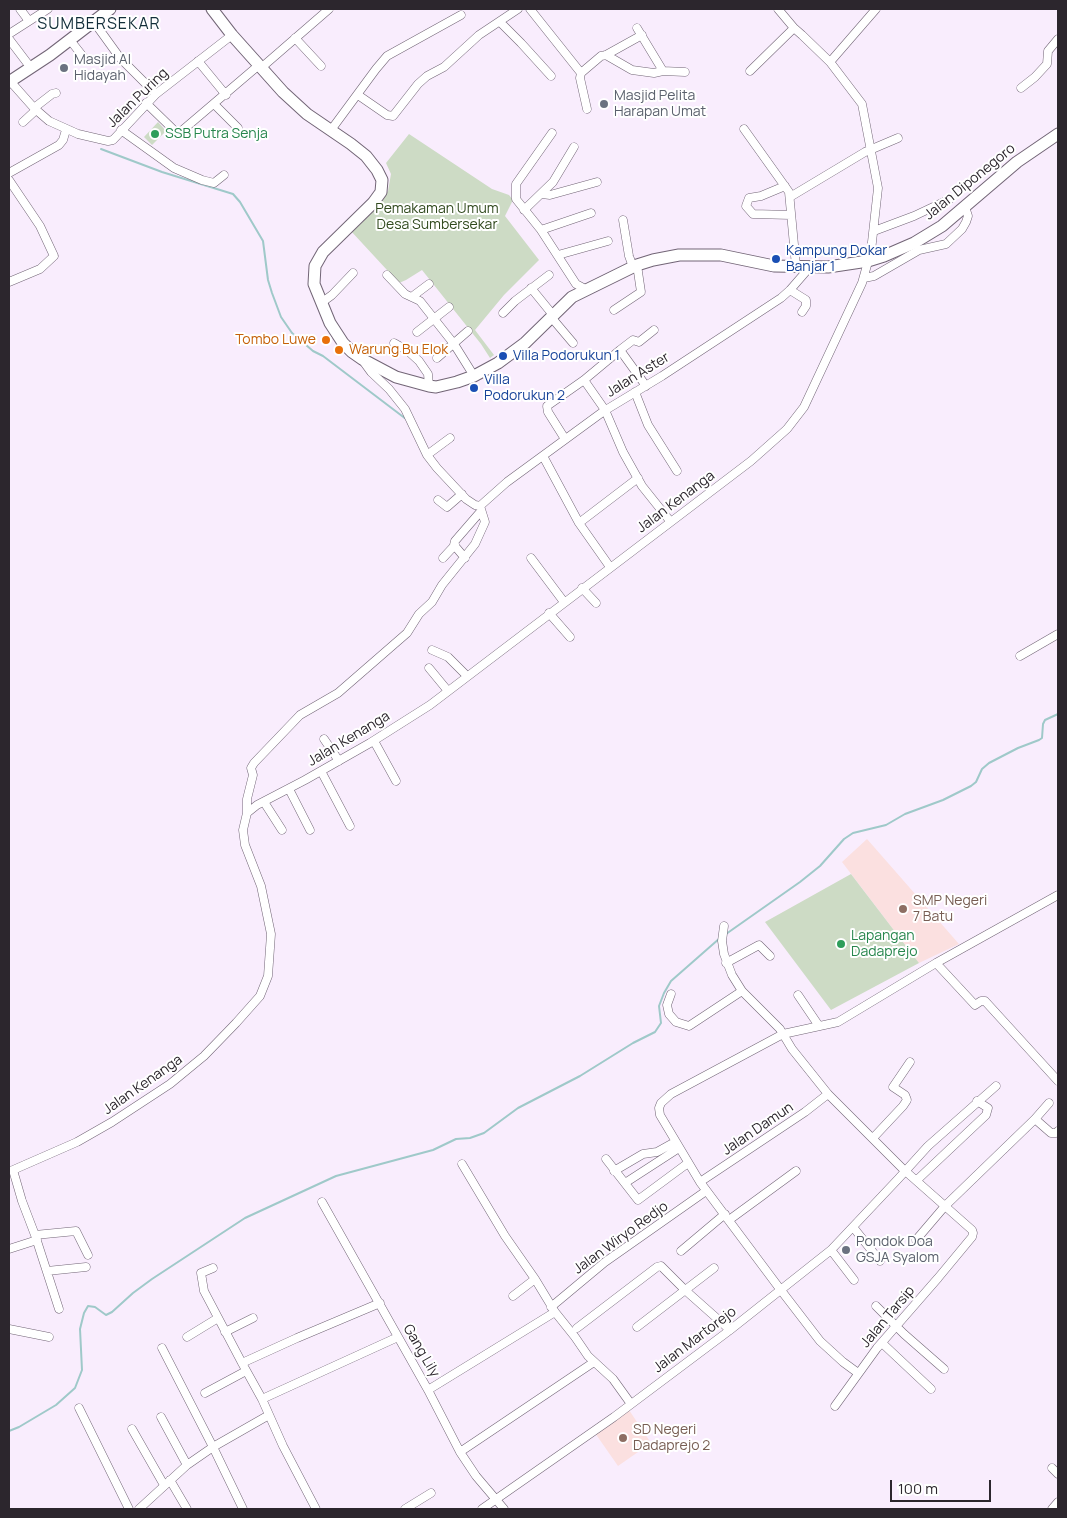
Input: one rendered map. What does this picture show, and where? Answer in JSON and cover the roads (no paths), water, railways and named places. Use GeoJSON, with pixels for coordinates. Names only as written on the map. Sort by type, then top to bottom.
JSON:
{"type":"FeatureCollection","features":[{"type":"Feature","properties":{"kind":"main road"},"geometry":{"type":"LineString","coordinates":[[10,81],[70,40],[110,9]]}},
{"type":"Feature","properties":{"kind":"main road","name":"Jalan Diponegoro"},"geometry":{"type":"LineString","coordinates":[[212,9],[260,67],[307,114],[351,144],[374,164],[382,180],[381,192],[318,260],[314,278],[320,303],[339,338],[352,352],[396,377],[429,386],[444,385],[474,376],[507,358],[572,297],[635,266],[679,255],[721,255],[774,266],[828,267],[868,261],[914,243],[942,226],[1017,162],[1058,134]]}},
{"type":"Feature","properties":{"kind":"street"},"geometry":{"type":"LineString","coordinates":[[20,9],[29,21]]}},
{"type":"Feature","properties":{"kind":"street"},"geometry":{"type":"LineString","coordinates":[[9,34],[48,9]]}},
{"type":"Feature","properties":{"kind":"street"},"geometry":{"type":"LineString","coordinates":[[146,103],[177,134],[180,133],[329,9]]}},
{"type":"Feature","properties":{"kind":"street"},"geometry":{"type":"LineString","coordinates":[[358,95],[387,116],[393,116],[418,84],[427,76],[444,67],[479,35],[518,9]]}},
{"type":"Feature","properties":{"kind":"street"},"geometry":{"type":"LineString","coordinates":[[530,9],[581,73]]}},
{"type":"Feature","properties":{"kind":"street","name":"Jalan Kenanga"},"geometry":{"type":"LineString","coordinates":[[59,1309],[11,1170],[46,1157],[84,1138],[170,1084],[210,1050],[260,996],[268,976],[271,934],[260,886],[244,845],[243,830],[247,813],[374,741],[430,705],[751,461],[796,418],[807,399],[863,281],[874,231],[878,195],[862,104],[830,62],[794,28],[778,9]]}},
{"type":"Feature","properties":{"kind":"street"},"geometry":{"type":"LineString","coordinates":[[830,62],[876,9]]}},
{"type":"Feature","properties":{"kind":"street"},"geometry":{"type":"LineString","coordinates":[[331,130],[387,56],[461,15]]}},
{"type":"Feature","properties":{"kind":"street"},"geometry":{"type":"LineString","coordinates":[[94,22],[120,58],[156,94]]}},
{"type":"Feature","properties":{"kind":"street"},"geometry":{"type":"LineString","coordinates":[[500,22],[551,76]]}},
{"type":"Feature","properties":{"kind":"street"},"geometry":{"type":"LineString","coordinates":[[637,28],[663,71]]}},
{"type":"Feature","properties":{"kind":"street"},"geometry":{"type":"LineString","coordinates":[[750,71],[794,28]]}},
{"type":"Feature","properties":{"kind":"street","name":"Jalan Puring"},"geometry":{"type":"LineString","coordinates":[[10,81],[35,109],[49,121],[66,130],[95,139],[113,140],[156,94],[232,35]]}},
{"type":"Feature","properties":{"kind":"street"},"geometry":{"type":"LineString","coordinates":[[587,109],[580,78],[581,73],[597,59],[642,35]]}},
{"type":"Feature","properties":{"kind":"street"},"geometry":{"type":"LineString","coordinates":[[295,38],[321,66]]}},
{"type":"Feature","properties":{"kind":"street"},"geometry":{"type":"LineString","coordinates":[[9,39],[31,68]]}},
{"type":"Feature","properties":{"kind":"street"},"geometry":{"type":"LineString","coordinates":[[1021,88],[1036,77],[1047,64],[1048,51],[1058,39]]}},
{"type":"Feature","properties":{"kind":"street"},"geometry":{"type":"LineString","coordinates":[[70,40],[85,59]]}},
{"type":"Feature","properties":{"kind":"street"},"geometry":{"type":"LineString","coordinates":[[606,55],[632,70],[654,73],[663,71],[685,72]]}},
{"type":"Feature","properties":{"kind":"street"},"geometry":{"type":"LineString","coordinates":[[198,61],[226,95]]}},
{"type":"Feature","properties":{"kind":"street"},"geometry":{"type":"LineString","coordinates":[[23,122],[52,94],[56,93]]}},
{"type":"Feature","properties":{"kind":"street"},"geometry":{"type":"LineString","coordinates":[[214,104],[238,128]]}},
{"type":"Feature","properties":{"kind":"street"},"geometry":{"type":"LineString","coordinates":[[744,129],[785,186],[790,197],[796,266]]}},
{"type":"Feature","properties":{"kind":"street"},"geometry":{"type":"LineString","coordinates":[[9,173],[58,145],[63,140],[66,130]]}},
{"type":"Feature","properties":{"kind":"street"},"geometry":{"type":"LineString","coordinates":[[121,130],[174,168],[214,183],[224,175]]}},
{"type":"Feature","properties":{"kind":"street"},"geometry":{"type":"LineString","coordinates":[[552,133],[516,184],[516,199],[541,230],[576,284],[587,290]]}},
{"type":"Feature","properties":{"kind":"street"},"geometry":{"type":"LineString","coordinates":[[790,197],[871,149],[898,138]]}},
{"type":"Feature","properties":{"kind":"street"},"geometry":{"type":"LineString","coordinates":[[524,210],[542,194],[559,173],[574,147]]}},
{"type":"Feature","properties":{"kind":"street"},"geometry":{"type":"LineString","coordinates":[[9,180],[40,226],[54,256],[40,269],[9,282]]}},
{"type":"Feature","properties":{"kind":"street"},"geometry":{"type":"LineString","coordinates":[[542,194],[550,195],[597,182]]}},
{"type":"Feature","properties":{"kind":"street"},"geometry":{"type":"LineString","coordinates":[[785,186],[761,196],[749,198],[746,206],[753,214],[791,215]]}},
{"type":"Feature","properties":{"kind":"street"},"geometry":{"type":"LineString","coordinates":[[874,231],[914,216],[950,199]]}},
{"type":"Feature","properties":{"kind":"street"},"geometry":{"type":"LineString","coordinates":[[863,281],[919,250],[946,244],[962,229],[966,222],[968,216],[961,210]]}},
{"type":"Feature","properties":{"kind":"street"},"geometry":{"type":"LineString","coordinates":[[541,230],[591,213]]}},
{"type":"Feature","properties":{"kind":"street"},"geometry":{"type":"LineString","coordinates":[[614,310],[641,292],[642,288],[635,266],[629,256],[623,220]]}},
{"type":"Feature","properties":{"kind":"street"},"geometry":{"type":"LineString","coordinates":[[558,255],[608,241]]}},
{"type":"Feature","properties":{"kind":"street","name":"Jalan Aster"},"geometry":{"type":"LineString","coordinates":[[443,558],[454,546],[455,541],[480,509],[507,482],[605,410],[646,386],[781,298],[810,267]]}},
{"type":"Feature","properties":{"kind":"street"},"geometry":{"type":"LineString","coordinates":[[320,303],[332,295],[353,273]]}},
{"type":"Feature","properties":{"kind":"street"},"geometry":{"type":"LineString","coordinates":[[503,313],[549,274]]}},
{"type":"Feature","properties":{"kind":"street"},"geometry":{"type":"LineString","coordinates":[[387,275],[405,294],[420,301],[454,344],[474,376]]}},
{"type":"Feature","properties":{"kind":"street"},"geometry":{"type":"LineString","coordinates":[[412,296],[429,284]]}},
{"type":"Feature","properties":{"kind":"street"},"geometry":{"type":"LineString","coordinates":[[572,297],[576,284]]}},
{"type":"Feature","properties":{"kind":"street"},"geometry":{"type":"LineString","coordinates":[[531,288],[573,343]]}},
{"type":"Feature","properties":{"kind":"street"},"geometry":{"type":"LineString","coordinates":[[790,290],[806,300],[806,306],[802,312]]}},
{"type":"Feature","properties":{"kind":"street"},"geometry":{"type":"LineString","coordinates":[[416,332],[449,307]]}},
{"type":"Feature","properties":{"kind":"street"},"geometry":{"type":"LineString","coordinates":[[565,439],[548,412],[547,406],[584,380],[633,340],[639,342],[654,330]]}},
{"type":"Feature","properties":{"kind":"street"},"geometry":{"type":"LineString","coordinates":[[437,358],[468,331]]}},
{"type":"Feature","properties":{"kind":"street"},"geometry":{"type":"LineString","coordinates":[[394,343],[408,351],[419,361],[428,374],[429,386]]}},
{"type":"Feature","properties":{"kind":"street"},"geometry":{"type":"LineString","coordinates":[[620,350],[646,386]]}},
{"type":"Feature","properties":{"kind":"street"},"geometry":{"type":"LineString","coordinates":[[247,813],[246,799],[253,775],[251,768],[254,763],[300,715],[338,692],[407,634],[420,614],[434,599],[442,585],[475,544],[484,525],[484,516],[480,509],[462,494],[427,455],[405,409],[389,389],[371,372],[362,359]]}},
{"type":"Feature","properties":{"kind":"street"},"geometry":{"type":"LineString","coordinates":[[584,380],[605,410],[623,452],[638,478],[670,521]]}},
{"type":"Feature","properties":{"kind":"street"},"geometry":{"type":"LineString","coordinates":[[635,392],[648,425],[677,471]]}},
{"type":"Feature","properties":{"kind":"street"},"geometry":{"type":"LineString","coordinates":[[427,455],[450,438]]}},
{"type":"Feature","properties":{"kind":"street"},"geometry":{"type":"LineString","coordinates":[[543,456],[579,524],[610,567]]}},
{"type":"Feature","properties":{"kind":"street"},"geometry":{"type":"LineString","coordinates":[[579,524],[638,478]]}},
{"type":"Feature","properties":{"kind":"street"},"geometry":{"type":"LineString","coordinates":[[438,500],[447,507],[462,494]]}},
{"type":"Feature","properties":{"kind":"street"},"geometry":{"type":"LineString","coordinates":[[454,546],[465,558]]}},
{"type":"Feature","properties":{"kind":"street"},"geometry":{"type":"LineString","coordinates":[[531,558],[564,602]]}},
{"type":"Feature","properties":{"kind":"street"},"geometry":{"type":"LineString","coordinates":[[582,588],[596,603]]}},
{"type":"Feature","properties":{"kind":"street"},"geometry":{"type":"LineString","coordinates":[[549,613],[570,637]]}},
{"type":"Feature","properties":{"kind":"street"},"geometry":{"type":"LineString","coordinates":[[1020,656],[1058,634]]}},
{"type":"Feature","properties":{"kind":"street"},"geometry":{"type":"LineString","coordinates":[[432,650],[448,657],[467,676]]}},
{"type":"Feature","properties":{"kind":"street"},"geometry":{"type":"LineString","coordinates":[[429,668],[448,691]]}},
{"type":"Feature","properties":{"kind":"street"},"geometry":{"type":"LineString","coordinates":[[324,739],[339,761]]}},
{"type":"Feature","properties":{"kind":"street"},"geometry":{"type":"LineString","coordinates":[[374,741],[396,781]]}},
{"type":"Feature","properties":{"kind":"street"},"geometry":{"type":"LineString","coordinates":[[321,771],[350,826]]}},
{"type":"Feature","properties":{"kind":"street"},"geometry":{"type":"LineString","coordinates":[[289,789],[310,830]]}},
{"type":"Feature","properties":{"kind":"street"},"geometry":{"type":"LineString","coordinates":[[264,802],[282,830]]}},
{"type":"Feature","properties":{"kind":"street"},"geometry":{"type":"LineString","coordinates":[[858,1373],[820,1342],[780,1290],[706,1191],[677,1145],[658,1108],[671,1094],[783,1034],[838,1022],[859,1011],[936,963],[1058,895]]}},
{"type":"Feature","properties":{"kind":"street","name":"Jalan Tarsip"},"geometry":{"type":"LineString","coordinates":[[723,929],[722,941],[726,963],[742,991],[771,1019],[828,1094],[905,1171],[972,1230],[973,1233],[972,1237],[858,1373],[835,1406]]}},
{"type":"Feature","properties":{"kind":"street"},"geometry":{"type":"LineString","coordinates":[[726,963],[759,945],[770,956]]}},
{"type":"Feature","properties":{"kind":"street"},"geometry":{"type":"LineString","coordinates":[[936,963],[976,1005],[981,1001],[985,1001],[1058,1081]]}},
{"type":"Feature","properties":{"kind":"street"},"geometry":{"type":"LineString","coordinates":[[671,994],[667,1006],[669,1014],[676,1022],[689,1026],[742,991]]}},
{"type":"Feature","properties":{"kind":"street"},"geometry":{"type":"LineString","coordinates":[[798,995],[819,1026]]}},
{"type":"Feature","properties":{"kind":"street"},"geometry":{"type":"LineString","coordinates":[[873,1138],[906,1100],[906,1096],[894,1086],[910,1062]]}},
{"type":"Feature","properties":{"kind":"street","name":"Jalan Martorejo"},"geometry":{"type":"LineString","coordinates":[[482,1509],[631,1404],[730,1330],[830,1250],[928,1146],[996,1086]]}},
{"type":"Feature","properties":{"kind":"street","name":"Jalan Damun"},"geometry":{"type":"LineString","coordinates":[[700,1182],[805,1112],[828,1094]]}},
{"type":"Feature","properties":{"kind":"street"},"geometry":{"type":"LineString","coordinates":[[917,1180],[986,1115],[988,1108],[977,1101]]}},
{"type":"Feature","properties":{"kind":"street"},"geometry":{"type":"LineString","coordinates":[[916,1240],[945,1206],[1035,1119],[1049,1103]]}},
{"type":"Feature","properties":{"kind":"street"},"geometry":{"type":"LineString","coordinates":[[1035,1119],[1050,1133],[1058,1131]]}},
{"type":"Feature","properties":{"kind":"street"},"geometry":{"type":"LineString","coordinates":[[614,1171],[643,1154],[657,1152],[677,1145]]}},
{"type":"Feature","properties":{"kind":"street"},"geometry":{"type":"LineString","coordinates":[[625,1183],[677,1145]]}},
{"type":"Feature","properties":{"kind":"street"},"geometry":{"type":"LineString","coordinates":[[606,1159],[636,1200],[640,1200],[688,1163]]}},
{"type":"Feature","properties":{"kind":"street"},"geometry":{"type":"LineString","coordinates":[[462,1164],[505,1236],[536,1279],[553,1309],[594,1362],[613,1379],[631,1404]]}},
{"type":"Feature","properties":{"kind":"street"},"geometry":{"type":"LineString","coordinates":[[680,1251],[796,1171]]}},
{"type":"Feature","properties":{"kind":"street","name":"Jalan Wiryo Redjo"},"geometry":{"type":"LineString","coordinates":[[428,1390],[553,1309],[605,1262],[706,1191]]}},
{"type":"Feature","properties":{"kind":"street","name":"Gang Lily"},"geometry":{"type":"LineString","coordinates":[[322,1202],[380,1303],[460,1452],[476,1476],[504,1509]]}},
{"type":"Feature","properties":{"kind":"street"},"geometry":{"type":"LineString","coordinates":[[853,1227],[880,1262]]}},
{"type":"Feature","properties":{"kind":"street"},"geometry":{"type":"LineString","coordinates":[[9,1250],[36,1238],[76,1231],[88,1255]]}},
{"type":"Feature","properties":{"kind":"street"},"geometry":{"type":"LineString","coordinates":[[830,1250],[854,1280]]}},
{"type":"Feature","properties":{"kind":"street"},"geometry":{"type":"LineString","coordinates":[[47,1271],[86,1266]]}},
{"type":"Feature","properties":{"kind":"street"},"geometry":{"type":"LineString","coordinates":[[577,1328],[659,1266],[663,1267],[685,1290],[730,1330]]}},
{"type":"Feature","properties":{"kind":"street"},"geometry":{"type":"LineString","coordinates":[[213,1268],[202,1272],[204,1292],[262,1399],[283,1446],[316,1509]]}},
{"type":"Feature","properties":{"kind":"street"},"geometry":{"type":"LineString","coordinates":[[637,1327],[714,1268]]}},
{"type":"Feature","properties":{"kind":"street"},"geometry":{"type":"LineString","coordinates":[[513,1296],[536,1279]]}},
{"type":"Feature","properties":{"kind":"street"},"geometry":{"type":"LineString","coordinates":[[242,1363],[380,1303]]}},
{"type":"Feature","properties":{"kind":"street"},"geometry":{"type":"LineString","coordinates":[[876,1306],[944,1369]]}},
{"type":"Feature","properties":{"kind":"street"},"geometry":{"type":"LineString","coordinates":[[187,1337],[218,1318]]}},
{"type":"Feature","properties":{"kind":"street"},"geometry":{"type":"LineString","coordinates":[[225,1332],[253,1318]]}},
{"type":"Feature","properties":{"kind":"street"},"geometry":{"type":"LineString","coordinates":[[9,1329],[49,1337]]}},
{"type":"Feature","properties":{"kind":"street"},"geometry":{"type":"LineString","coordinates":[[262,1399],[398,1337]]}},
{"type":"Feature","properties":{"kind":"street"},"geometry":{"type":"LineString","coordinates":[[882,1343],[931,1389]]}},
{"type":"Feature","properties":{"kind":"street"},"geometry":{"type":"LineString","coordinates":[[162,1348],[243,1509]]}},
{"type":"Feature","properties":{"kind":"street"},"geometry":{"type":"LineString","coordinates":[[460,1452],[594,1362]]}},
{"type":"Feature","properties":{"kind":"street"},"geometry":{"type":"LineString","coordinates":[[205,1393],[246,1371]]}},
{"type":"Feature","properties":{"kind":"street"},"geometry":{"type":"LineString","coordinates":[[79,1408],[129,1509]]}},
{"type":"Feature","properties":{"kind":"street"},"geometry":{"type":"LineString","coordinates":[[139,1509],[187,1465],[213,1447],[269,1415]]}},
{"type":"Feature","properties":{"kind":"street"},"geometry":{"type":"LineString","coordinates":[[161,1417],[187,1465]]}},
{"type":"Feature","properties":{"kind":"street"},"geometry":{"type":"LineString","coordinates":[[132,1429],[187,1509]]}},
{"type":"Feature","properties":{"kind":"street"},"geometry":{"type":"LineString","coordinates":[[405,1509],[431,1493]]}},
{"type":"Feature","properties":{"kind":"street"},"geometry":{"type":"LineString","coordinates":[[1052,1509],[1058,1502]]}},
{"type":"Feature","properties":{"kind":"waterway"},"geometry":{"type":"LineString","coordinates":[[101,149],[162,172],[233,194],[240,202],[263,241],[268,280],[272,293],[281,317],[292,333],[313,351],[323,356],[406,419]]}},
{"type":"Feature","properties":{"kind":"waterway"},"geometry":{"type":"LineString","coordinates":[[726,934],[800,882],[820,866],[844,839],[853,833],[886,825],[905,814],[943,800],[971,786],[976,782],[982,769],[989,763],[1042,738],[1045,720],[1058,714]]}},
{"type":"Feature","properties":{"kind":"waterway"},"geometry":{"type":"LineString","coordinates":[[9,1431],[56,1405],[75,1388],[82,1370],[80,1329],[88,1306],[95,1307],[106,1315],[112,1312],[152,1279],[245,1218],[336,1176],[433,1150],[456,1139],[470,1138],[484,1133],[518,1108],[580,1076],[633,1043],[655,1032],[661,1023],[659,1006],[671,981],[720,938]]}},
{"type":"Feature","properties":{"kind":"place","name":"Masjid Al Hidayah"},"geometry":{"type":"Point","coordinates":[64,68]}},
{"type":"Feature","properties":{"kind":"place","name":"Masjid Pelita Harapan Umat"},"geometry":{"type":"Point","coordinates":[604,104]}},
{"type":"Feature","properties":{"kind":"place","name":"SSB Putra Senja"},"geometry":{"type":"Point","coordinates":[155,134]}},
{"type":"Feature","properties":{"kind":"place","name":"Kampung Dokar Banjar 1"},"geometry":{"type":"Point","coordinates":[776,259]}},
{"type":"Feature","properties":{"kind":"place","name":"Tombo Luwe"},"geometry":{"type":"Point","coordinates":[326,340]}},
{"type":"Feature","properties":{"kind":"place","name":"Warung Bu Elok"},"geometry":{"type":"Point","coordinates":[339,350]}},
{"type":"Feature","properties":{"kind":"place","name":"Villa Podorukun 1"},"geometry":{"type":"Point","coordinates":[503,356]}},
{"type":"Feature","properties":{"kind":"place","name":"Villa Podorukun 2"},"geometry":{"type":"Point","coordinates":[474,388]}},
{"type":"Feature","properties":{"kind":"place","name":"SMP Negeri 7 Batu"},"geometry":{"type":"Point","coordinates":[903,909]}},
{"type":"Feature","properties":{"kind":"place","name":"Lapangan Dadaprejo"},"geometry":{"type":"Point","coordinates":[841,944]}},
{"type":"Feature","properties":{"kind":"place","name":"Pondok Doa GSJA Syalom"},"geometry":{"type":"Point","coordinates":[846,1250]}},
{"type":"Feature","properties":{"kind":"place","name":"SD Negeri Dadaprejo 2"},"geometry":{"type":"Point","coordinates":[623,1438]}},
{"type":"Feature","properties":{"kind":"district","name":"SUMBERSEKAR"},"geometry":{"type":"Point","coordinates":[99,25]}},
{"type":"Feature","properties":{"kind":"park label","name":"Pemakaman Umum Desa Sumbersekar"},"geometry":{"type":"Point","coordinates":[437,217]}}]}
